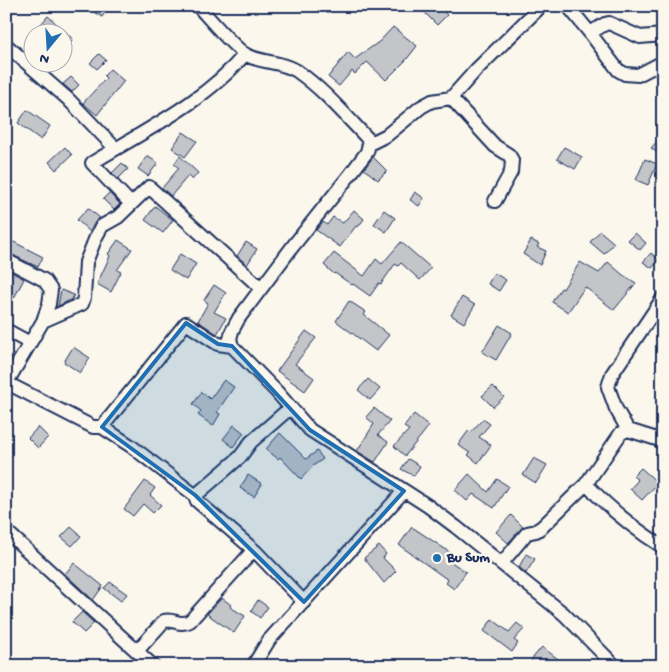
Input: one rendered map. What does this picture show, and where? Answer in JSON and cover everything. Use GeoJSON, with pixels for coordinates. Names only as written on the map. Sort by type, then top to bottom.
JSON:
{"type":"FeatureCollection","features":[{"type":"Feature","properties":{"kind":"street"},"geometry":{"type":"LineString","coordinates":[[198,6],[245,54],[257,60],[278,63],[294,70],[312,82],[368,140],[369,144],[367,152],[350,176],[239,318],[232,331],[230,339],[232,346],[310,430],[428,506],[502,563],[564,614],[615,666]]}},
{"type":"Feature","properties":{"kind":"street"},"geometry":{"type":"LineString","coordinates":[[369,144],[387,135],[421,107],[432,101],[451,98],[476,70],[541,6]]}},
{"type":"Feature","properties":{"kind":"street"},"geometry":{"type":"LineString","coordinates":[[568,6],[618,70],[625,74],[638,76],[663,62]]}},
{"type":"Feature","properties":{"kind":"street"},"geometry":{"type":"LineString","coordinates":[[590,32],[609,23],[640,37],[663,35]]}},
{"type":"Feature","properties":{"kind":"street"},"geometry":{"type":"LineString","coordinates":[[6,45],[68,99],[116,148]]}},
{"type":"Feature","properties":{"kind":"street"},"geometry":{"type":"LineString","coordinates":[[131,204],[92,163],[207,91],[236,66],[245,54]]}},
{"type":"Feature","properties":{"kind":"street"},"geometry":{"type":"LineString","coordinates":[[451,98],[495,146],[509,155],[512,160],[511,172],[494,201]]}},
{"type":"Feature","properties":{"kind":"street"},"geometry":{"type":"LineString","coordinates":[[43,321],[82,304],[86,262],[102,226],[118,217],[149,188],[261,288]]}},
{"type":"Feature","properties":{"kind":"street"},"geometry":{"type":"LineString","coordinates":[[6,260],[44,280],[51,290],[49,304],[43,321],[7,384],[93,427],[102,427],[131,446],[196,496],[197,501],[255,551],[304,602]]}},
{"type":"Feature","properties":{"kind":"street"},"geometry":{"type":"LineString","coordinates":[[628,430],[608,387],[612,374],[663,298]]}},
{"type":"Feature","properties":{"kind":"street"},"geometry":{"type":"LineString","coordinates":[[102,427],[186,323],[218,344],[232,346]]}},
{"type":"Feature","properties":{"kind":"street"},"geometry":{"type":"LineString","coordinates":[[6,330],[30,344]]}},
{"type":"Feature","properties":{"kind":"street"},"geometry":{"type":"LineString","coordinates":[[196,496],[240,457],[251,442],[290,408]]}},
{"type":"Feature","properties":{"kind":"street"},"geometry":{"type":"LineString","coordinates":[[502,563],[527,534],[542,527],[586,484],[621,433],[628,430],[663,440]]}},
{"type":"Feature","properties":{"kind":"street"},"geometry":{"type":"LineString","coordinates":[[586,484],[609,508],[642,534],[663,546]]}},
{"type":"Feature","properties":{"kind":"street"},"geometry":{"type":"LineString","coordinates":[[253,666],[269,640],[404,491]]}},
{"type":"Feature","properties":{"kind":"street"},"geometry":{"type":"LineString","coordinates":[[6,531],[153,666]]}},
{"type":"Feature","properties":{"kind":"street"},"geometry":{"type":"LineString","coordinates":[[137,651],[164,621],[169,619],[184,624],[190,621],[250,554],[255,551]]}},
{"type":"Feature","properties":{"kind":"highlighted area"},"geometry":{"type":"Polygon","coordinates":[[[186,323],[218,344],[232,346],[310,430],[404,491],[304,602],[195,495],[102,427],[186,323]]]}},
{"type":"Feature","properties":{"kind":"building"},"geometry":{"type":"Polygon","coordinates":[[[84,6],[109,6],[102,17],[84,6]]]}},
{"type":"Feature","properties":{"kind":"building"},"geometry":{"type":"Polygon","coordinates":[[[428,6],[450,6],[444,12],[447,15],[437,25],[423,11],[428,6]]]}},
{"type":"Feature","properties":{"kind":"building"},"geometry":{"type":"Polygon","coordinates":[[[48,16],[55,22],[43,22],[48,16]]]}},
{"type":"Feature","properties":{"kind":"building"},"geometry":{"type":"Polygon","coordinates":[[[393,27],[417,46],[386,80],[367,62],[355,74],[352,71],[339,86],[328,77],[348,52],[355,59],[380,41],[393,27]]]}},
{"type":"Feature","properties":{"kind":"building"},"geometry":{"type":"Polygon","coordinates":[[[99,54],[106,60],[97,69],[90,63],[99,54]]]}},
{"type":"Feature","properties":{"kind":"building"},"geometry":{"type":"Polygon","coordinates":[[[110,69],[124,81],[97,115],[83,103],[106,78],[104,76],[110,69]]]}},
{"type":"Feature","properties":{"kind":"building"},"geometry":{"type":"Polygon","coordinates":[[[71,77],[79,85],[72,92],[63,84],[71,77]]]}},
{"type":"Feature","properties":{"kind":"building"},"geometry":{"type":"Polygon","coordinates":[[[27,110],[50,126],[41,140],[18,123],[27,110]]]}},
{"type":"Feature","properties":{"kind":"building"},"geometry":{"type":"Polygon","coordinates":[[[183,132],[197,141],[185,157],[172,148],[183,132]]]}},
{"type":"Feature","properties":{"kind":"building"},"geometry":{"type":"Polygon","coordinates":[[[663,135],[663,157],[651,148],[663,135]]]}},
{"type":"Feature","properties":{"kind":"building"},"geometry":{"type":"Polygon","coordinates":[[[65,147],[72,155],[56,170],[49,162],[65,147]]]}},
{"type":"Feature","properties":{"kind":"building"},"geometry":{"type":"Polygon","coordinates":[[[564,147],[582,157],[575,169],[557,159],[564,147]]]}},
{"type":"Feature","properties":{"kind":"building"},"geometry":{"type":"Polygon","coordinates":[[[147,156],[158,163],[148,176],[138,169],[147,156]]]}},
{"type":"Feature","properties":{"kind":"building"},"geometry":{"type":"Polygon","coordinates":[[[180,156],[198,173],[192,180],[188,176],[171,196],[162,188],[179,168],[174,164],[180,156]]]}},
{"type":"Feature","properties":{"kind":"building"},"geometry":{"type":"Polygon","coordinates":[[[373,157],[387,171],[378,180],[364,169],[373,157]]]}},
{"type":"Feature","properties":{"kind":"building"},"geometry":{"type":"Polygon","coordinates":[[[645,159],[657,164],[648,185],[636,180],[645,159]]]}},
{"type":"Feature","properties":{"kind":"building"},"geometry":{"type":"Polygon","coordinates":[[[122,163],[128,169],[118,179],[112,173],[122,163]]]}},
{"type":"Feature","properties":{"kind":"building"},"geometry":{"type":"Polygon","coordinates":[[[415,192],[424,198],[419,206],[410,200],[415,192]]]}},
{"type":"Feature","properties":{"kind":"building"},"geometry":{"type":"Polygon","coordinates":[[[109,193],[120,204],[114,210],[103,199],[109,193]]]}},
{"type":"Feature","properties":{"kind":"building"},"geometry":{"type":"Polygon","coordinates":[[[155,206],[173,220],[163,233],[145,220],[155,206]]]}},
{"type":"Feature","properties":{"kind":"building"},"geometry":{"type":"Polygon","coordinates":[[[88,208],[100,218],[95,222],[90,232],[77,220],[88,208]]]}},
{"type":"Feature","properties":{"kind":"building"},"geometry":{"type":"Polygon","coordinates":[[[354,210],[364,219],[358,227],[356,226],[340,247],[316,230],[323,222],[327,225],[333,217],[343,223],[354,210]]]}},
{"type":"Feature","properties":{"kind":"building"},"geometry":{"type":"Polygon","coordinates":[[[384,210],[395,218],[386,232],[374,224],[384,210]]]}},
{"type":"Feature","properties":{"kind":"building"},"geometry":{"type":"Polygon","coordinates":[[[600,231],[614,243],[604,254],[590,242],[600,231]]]}},
{"type":"Feature","properties":{"kind":"building"},"geometry":{"type":"Polygon","coordinates":[[[635,233],[646,243],[640,250],[628,240],[635,233]]]}},
{"type":"Feature","properties":{"kind":"building"},"geometry":{"type":"Polygon","coordinates":[[[6,238],[43,257],[38,267],[6,252],[6,238]]]}},
{"type":"Feature","properties":{"kind":"building"},"geometry":{"type":"Polygon","coordinates":[[[118,240],[132,249],[117,270],[121,272],[111,292],[97,284],[110,256],[108,254],[118,240]]]}},
{"type":"Feature","properties":{"kind":"building"},"geometry":{"type":"Polygon","coordinates":[[[531,240],[539,244],[537,247],[546,251],[540,265],[523,254],[531,240]]]}},
{"type":"Feature","properties":{"kind":"building"},"geometry":{"type":"Polygon","coordinates":[[[246,242],[257,249],[247,265],[237,256],[246,242]]]}},
{"type":"Feature","properties":{"kind":"building"},"geometry":{"type":"Polygon","coordinates":[[[401,242],[431,268],[420,280],[401,263],[398,266],[395,264],[370,296],[334,274],[324,265],[334,253],[364,276],[376,259],[382,264],[401,242]]]}},
{"type":"Feature","properties":{"kind":"building"},"geometry":{"type":"Polygon","coordinates":[[[651,253],[659,260],[652,268],[643,262],[651,253]]]}},
{"type":"Feature","properties":{"kind":"building"},"geometry":{"type":"Polygon","coordinates":[[[180,254],[196,264],[186,280],[170,270],[180,254]]]}},
{"type":"Feature","properties":{"kind":"building"},"geometry":{"type":"Polygon","coordinates":[[[580,262],[599,273],[608,262],[636,283],[614,310],[585,287],[568,312],[552,302],[561,288],[563,289],[580,262]]]}},
{"type":"Feature","properties":{"kind":"building"},"geometry":{"type":"Polygon","coordinates":[[[6,269],[24,279],[14,298],[6,294],[6,269]]]}},
{"type":"Feature","properties":{"kind":"building"},"geometry":{"type":"Polygon","coordinates":[[[494,273],[506,280],[499,291],[488,284],[494,273]]]}},
{"type":"Feature","properties":{"kind":"building"},"geometry":{"type":"Polygon","coordinates":[[[214,285],[226,293],[214,312],[226,318],[217,334],[198,321],[208,303],[204,300],[214,285]]]}},
{"type":"Feature","properties":{"kind":"building"},"geometry":{"type":"Polygon","coordinates":[[[61,290],[74,295],[72,299],[58,306],[61,290]]]}},
{"type":"Feature","properties":{"kind":"building"},"geometry":{"type":"Polygon","coordinates":[[[462,297],[475,305],[464,323],[451,315],[462,297]]]}},
{"type":"Feature","properties":{"kind":"building"},"geometry":{"type":"Polygon","coordinates":[[[349,301],[366,312],[364,315],[389,335],[376,351],[336,321],[349,301]]]}},
{"type":"Feature","properties":{"kind":"building"},"geometry":{"type":"Polygon","coordinates":[[[499,325],[512,333],[496,360],[482,352],[499,325]]]}},
{"type":"Feature","properties":{"kind":"building"},"geometry":{"type":"Polygon","coordinates":[[[306,331],[316,338],[295,364],[314,378],[305,391],[277,371],[306,331]]]}},
{"type":"Feature","properties":{"kind":"building"},"geometry":{"type":"Polygon","coordinates":[[[73,347],[90,358],[80,373],[64,362],[73,347]]]}},
{"type":"Feature","properties":{"kind":"building"},"geometry":{"type":"Polygon","coordinates":[[[368,379],[380,389],[370,400],[358,390],[368,379]]]}},
{"type":"Feature","properties":{"kind":"building"},"geometry":{"type":"Polygon","coordinates":[[[224,380],[234,387],[217,412],[220,414],[213,426],[198,415],[201,411],[193,404],[202,392],[210,399],[224,380]]]}},
{"type":"Feature","properties":{"kind":"building"},"geometry":{"type":"Polygon","coordinates":[[[493,386],[504,397],[493,407],[482,396],[493,386]]]}},
{"type":"Feature","properties":{"kind":"building"},"geometry":{"type":"Polygon","coordinates":[[[374,408],[390,421],[378,435],[388,442],[375,462],[357,451],[374,424],[366,417],[374,408]]]}},
{"type":"Feature","properties":{"kind":"building"},"geometry":{"type":"Polygon","coordinates":[[[414,414],[429,426],[405,456],[394,446],[409,430],[404,427],[414,414]]]}},
{"type":"Feature","properties":{"kind":"building"},"geometry":{"type":"Polygon","coordinates":[[[483,419],[490,424],[479,437],[491,445],[478,463],[468,455],[470,453],[458,445],[469,430],[471,432],[483,419]]]}},
{"type":"Feature","properties":{"kind":"building"},"geometry":{"type":"Polygon","coordinates":[[[234,425],[244,433],[233,447],[223,439],[234,425]]]}},
{"type":"Feature","properties":{"kind":"building"},"geometry":{"type":"Polygon","coordinates":[[[38,427],[48,437],[38,448],[28,438],[38,427]]]}},
{"type":"Feature","properties":{"kind":"building"},"geometry":{"type":"Polygon","coordinates":[[[280,433],[306,459],[317,451],[323,459],[313,466],[301,479],[280,457],[278,459],[266,449],[280,433]]]}},
{"type":"Feature","properties":{"kind":"building"},"geometry":{"type":"Polygon","coordinates":[[[534,458],[547,465],[536,483],[523,475],[534,458]]]}},
{"type":"Feature","properties":{"kind":"building"},"geometry":{"type":"Polygon","coordinates":[[[408,459],[420,466],[414,476],[401,469],[408,459]]]}},
{"type":"Feature","properties":{"kind":"building"},"geometry":{"type":"Polygon","coordinates":[[[641,468],[658,483],[642,500],[630,489],[638,480],[633,476],[641,468]]]}},
{"type":"Feature","properties":{"kind":"building"},"geometry":{"type":"Polygon","coordinates":[[[469,474],[488,492],[497,479],[508,486],[494,508],[473,494],[467,501],[455,490],[469,474]]]}},
{"type":"Feature","properties":{"kind":"building"},"geometry":{"type":"Polygon","coordinates":[[[248,475],[262,484],[254,497],[240,488],[248,475]]]}},
{"type":"Feature","properties":{"kind":"building"},"geometry":{"type":"Polygon","coordinates":[[[145,481],[155,488],[150,495],[161,505],[153,513],[143,504],[133,516],[124,509],[145,481]]]}},
{"type":"Feature","properties":{"kind":"building"},"geometry":{"type":"Polygon","coordinates":[[[511,515],[523,527],[508,543],[496,532],[511,515]]]}},
{"type":"Feature","properties":{"kind":"building"},"geometry":{"type":"Polygon","coordinates":[[[71,527],[81,536],[72,546],[61,537],[71,527]]]}},
{"type":"Feature","properties":{"kind":"building"},"geometry":{"type":"Polygon","coordinates":[[[412,527],[454,555],[450,561],[466,572],[454,589],[446,583],[448,580],[399,545],[412,527]]]}},
{"type":"Feature","properties":{"kind":"building"},"geometry":{"type":"Polygon","coordinates":[[[379,546],[386,554],[383,558],[396,571],[384,583],[364,558],[379,546]]]}},
{"type":"Feature","properties":{"kind":"building"},"geometry":{"type":"Polygon","coordinates":[[[526,554],[535,559],[526,573],[519,567],[526,554]]]}},
{"type":"Feature","properties":{"kind":"building"},"geometry":{"type":"Polygon","coordinates":[[[74,563],[103,586],[93,600],[65,574],[74,563]]]}},
{"type":"Feature","properties":{"kind":"building"},"geometry":{"type":"Polygon","coordinates":[[[110,582],[127,594],[121,601],[104,588],[110,582]]]}},
{"type":"Feature","properties":{"kind":"building"},"geometry":{"type":"Polygon","coordinates":[[[222,598],[231,605],[230,607],[245,616],[234,633],[207,614],[222,598]]]}},
{"type":"Feature","properties":{"kind":"building"},"geometry":{"type":"Polygon","coordinates":[[[258,600],[268,607],[260,618],[251,611],[258,600]]]}},
{"type":"Feature","properties":{"kind":"building"},"geometry":{"type":"Polygon","coordinates":[[[82,612],[94,623],[84,633],[72,622],[82,612]]]}},
{"type":"Feature","properties":{"kind":"building"},"geometry":{"type":"Polygon","coordinates":[[[492,619],[509,632],[517,623],[524,629],[514,640],[518,643],[512,652],[484,631],[492,619]]]}},
{"type":"Feature","properties":{"kind":"building"},"geometry":{"type":"Polygon","coordinates":[[[542,647],[558,659],[552,666],[538,666],[531,660],[542,647]]]}},
{"type":"Feature","properties":{"kind":"place","name":"Bu Sum"},"geometry":{"type":"Point","coordinates":[437,558]}}]}
